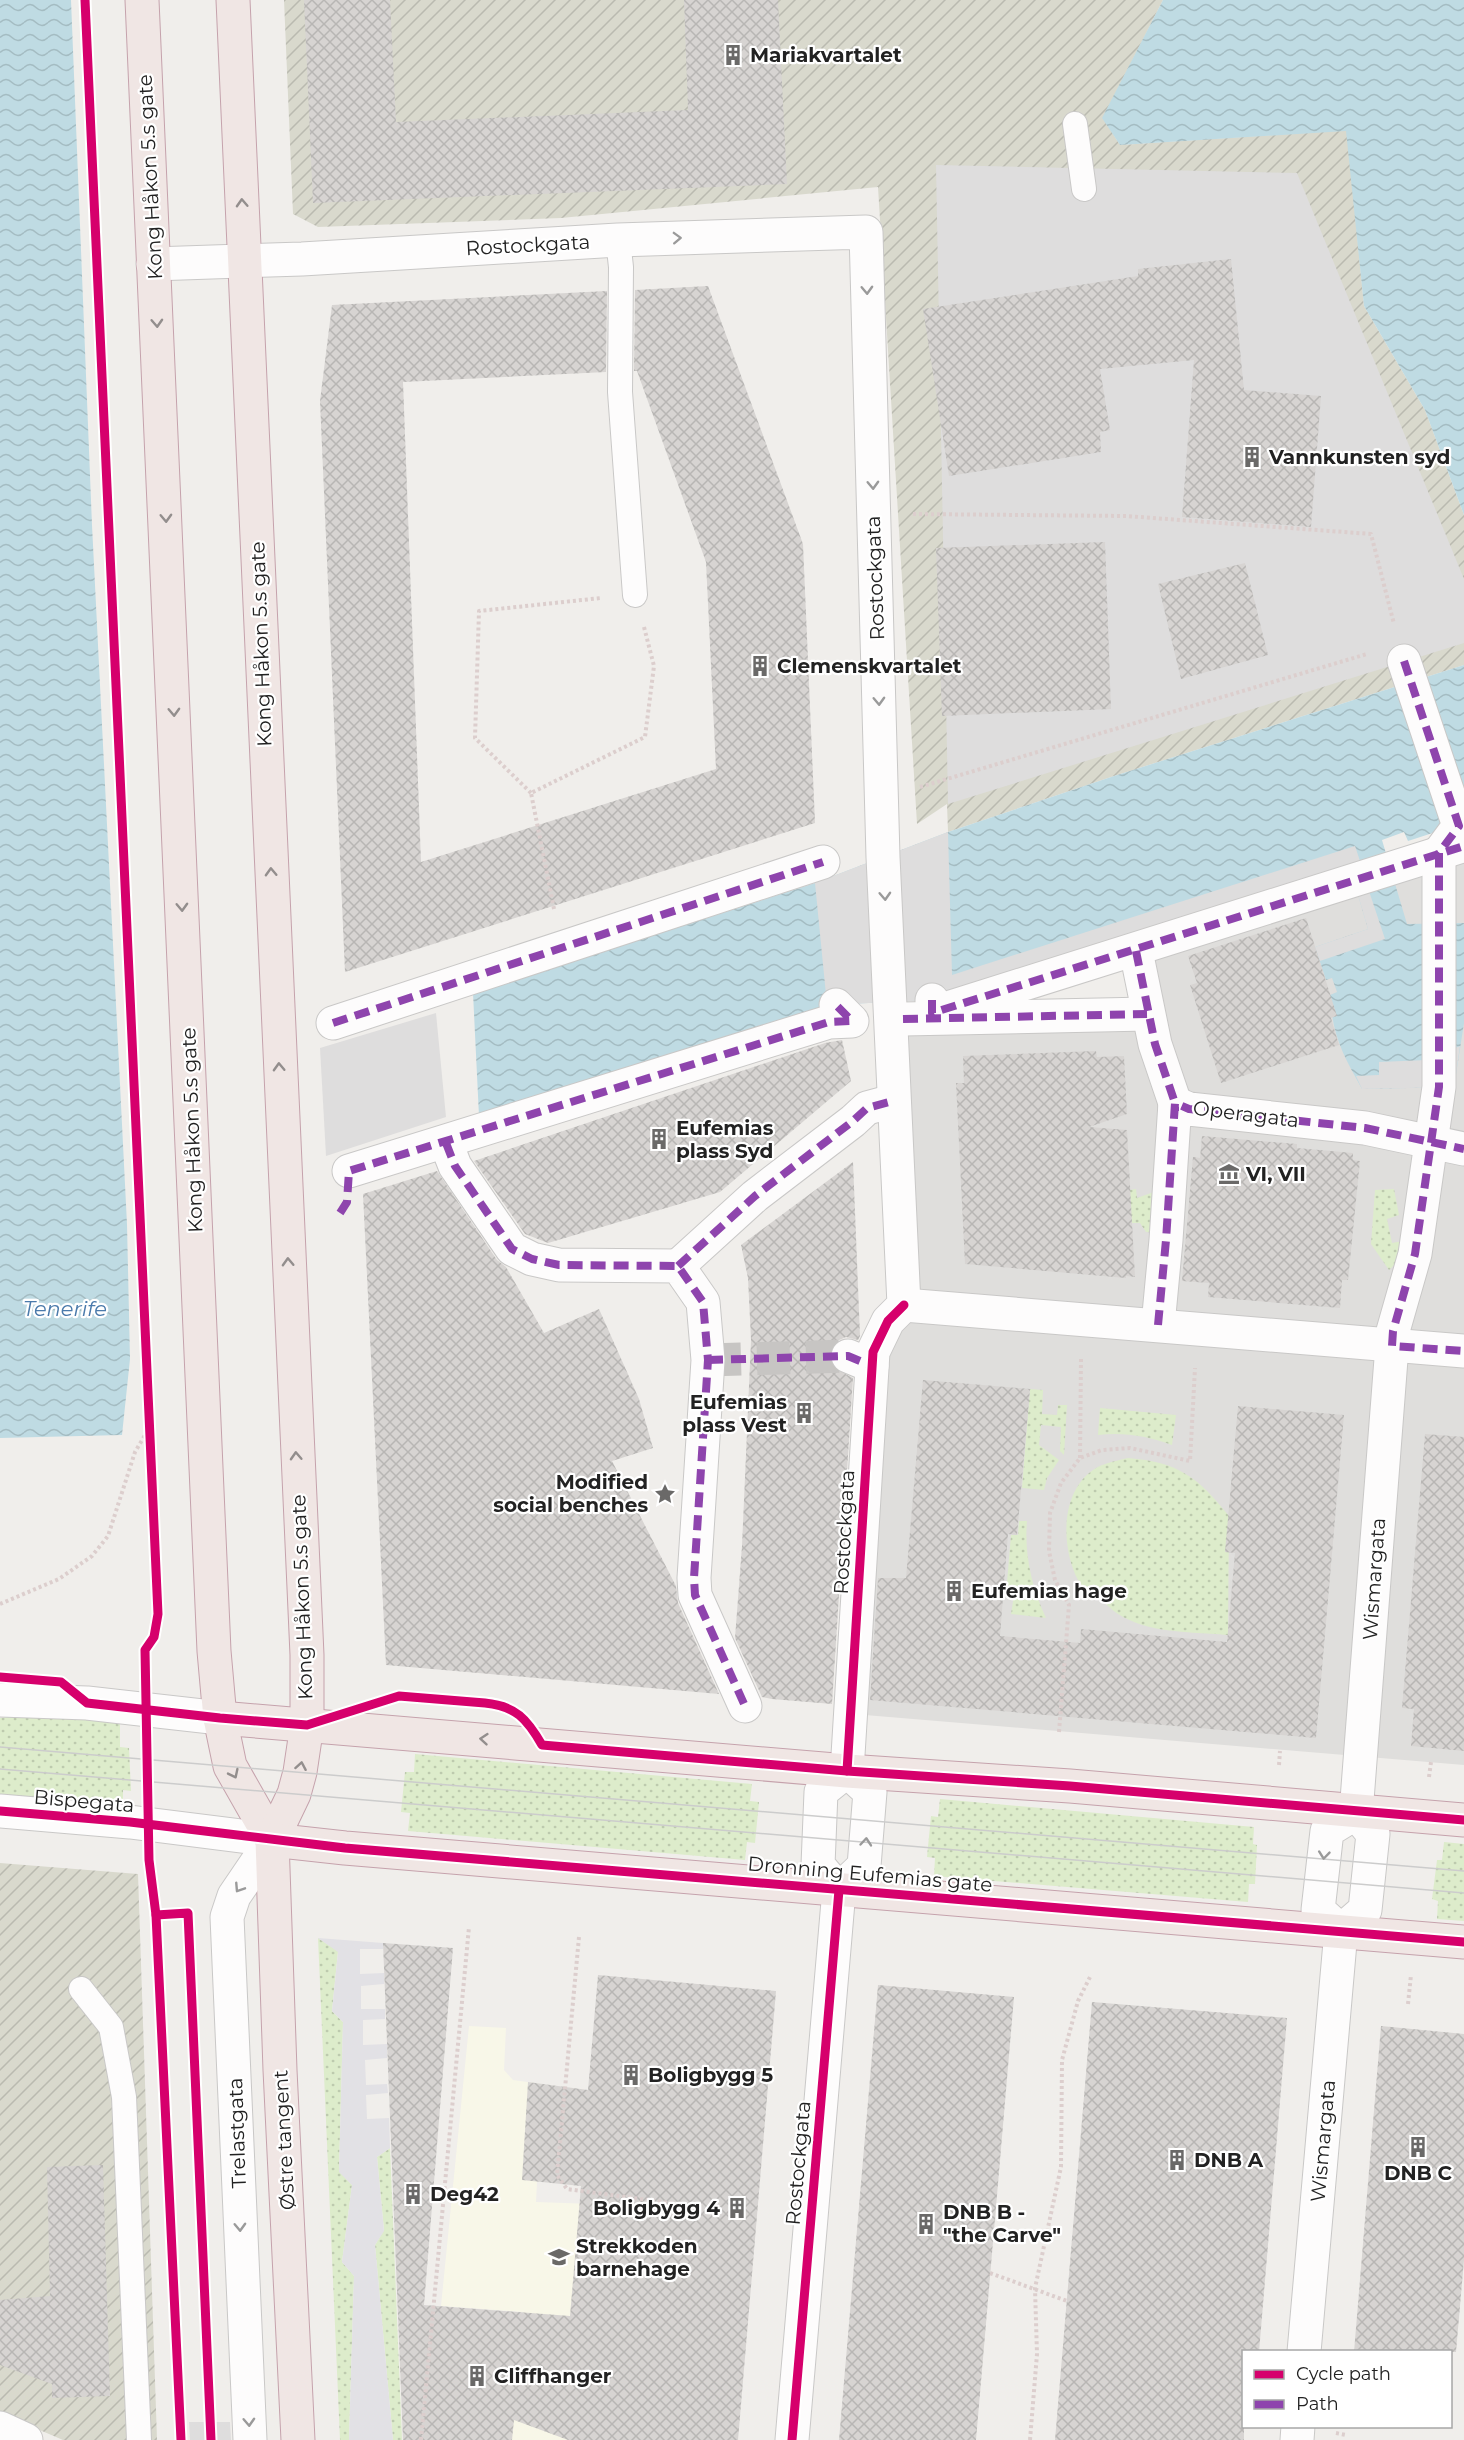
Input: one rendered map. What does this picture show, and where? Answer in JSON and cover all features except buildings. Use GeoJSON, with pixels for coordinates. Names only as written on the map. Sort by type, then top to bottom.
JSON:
{"type":"FeatureCollection","features":[{"type":"Feature","properties":{"kind":"highway","name":"Kong Håkon 5.s gate"},"geometry":{"type":"LineString","coordinates":[[142,0],[213,1639],[220,1718],[230,1766],[273,1840]]}},
{"type":"Feature","properties":{"kind":"highway","name":"Kong Håkon 5.s gate"},"geometry":{"type":"LineString","coordinates":[[233,0],[308,1725],[294,1794],[273,1840]]}},
{"type":"Feature","properties":{"kind":"highway"},"geometry":{"type":"LineString","coordinates":[[220,1718],[848,1771],[1070,1786],[1356,1813],[1464,1820]]}},
{"type":"Feature","properties":{"kind":"highway","name":"Dronning Eufemias gate"},"geometry":{"type":"LineString","coordinates":[[273,1840],[345,1848],[1464,1942]]}},
{"type":"Feature","properties":{"kind":"highway","name":"Østre tangent"},"geometry":{"type":"LineString","coordinates":[[273,1840],[280,2070],[298,2440]]}},
{"type":"Feature","properties":{"kind":"street","name":"Rostockgata"},"geometry":{"type":"LineString","coordinates":[[153,264],[618,240],[866,232],[881,798],[904,1305],[888,1322],[873,1352],[860,1361],[848,1771]]}},
{"type":"Feature","properties":{"kind":"street"},"geometry":{"type":"LineString","coordinates":[[1392,1346],[1393,1331],[1415,1254],[1439,1088],[1438,924],[1453,838],[1403,656]]}},
{"type":"Feature","properties":{"kind":"street"},"geometry":{"type":"LineString","coordinates":[[1147,1014],[920,1013],[1136,951],[1378,873],[1453,838]]}},
{"type":"Feature","properties":{"kind":"street"},"geometry":{"type":"LineString","coordinates":[[333,1023],[824,862]]}},
{"type":"Feature","properties":{"kind":"street"},"geometry":{"type":"LineString","coordinates":[[1136,951],[1147,1014],[1175,1104]]}},
{"type":"Feature","properties":{"kind":"street"},"geometry":{"type":"LineString","coordinates":[[349,1171],[446,1143],[829,1022],[852,1021],[836,1005]]}},
{"type":"Feature","properties":{"kind":"street"},"geometry":{"type":"LineString","coordinates":[[446,1143],[455,1166],[512,1249],[532,1260],[558,1265],[678,1266],[755,1196],[867,1108],[893,1101]]}},
{"type":"Feature","properties":{"kind":"street","name":"Operagata"},"geometry":{"type":"LineString","coordinates":[[1158,1324],[1175,1104],[1189,1109],[1365,1128],[1464,1149]]}},
{"type":"Feature","properties":{"kind":"street"},"geometry":{"type":"LineString","coordinates":[[678,1266],[703,1302],[708,1360],[694,1578],[695,1594],[745,1706]]}},
{"type":"Feature","properties":{"kind":"street"},"geometry":{"type":"LineString","coordinates":[[904,1305],[1158,1324],[1464,1351]]}},
{"type":"Feature","properties":{"kind":"street","name":"Wismargata"},"geometry":{"type":"LineString","coordinates":[[1356,1813],[1392,1346]]}},
{"type":"Feature","properties":{"kind":"street"},"geometry":{"type":"LineString","coordinates":[[0,1700],[87,1703],[220,1718]]}},
{"type":"Feature","properties":{"kind":"street"},"geometry":{"type":"LineString","coordinates":[[848,1771],[870,1792],[867,1842],[864,1866],[839,1890],[818,1865],[821,1792],[848,1771]]}},
{"type":"Feature","properties":{"kind":"street","name":"Bispegata"},"geometry":{"type":"LineString","coordinates":[[0,1811],[130,1822],[273,1840]]}},
{"type":"Feature","properties":{"kind":"street"},"geometry":{"type":"LineString","coordinates":[[1356,1813],[1373,1834],[1365,1910],[1341,1931],[1318,1910],[1327,1831],[1356,1813]]}},
{"type":"Feature","properties":{"kind":"street","name":"Trelastgata"},"geometry":{"type":"LineString","coordinates":[[250,2440],[227,1917],[239,1886],[273,1840]]}},
{"type":"Feature","properties":{"kind":"street","name":"Rostockgata"},"geometry":{"type":"LineString","coordinates":[[792,2440],[839,1890]]}},
{"type":"Feature","properties":{"kind":"street","name":"Wismargata"},"geometry":{"type":"LineString","coordinates":[[1304,2350],[1341,1931]]}},
{"type":"Feature","properties":{"kind":"street"},"geometry":{"type":"LineString","coordinates":[[0,2428],[26,2440]]}},
{"type":"Feature","properties":{"kind":"lane"},"geometry":{"type":"LineString","coordinates":[[1075,124],[1084,189]]}},
{"type":"Feature","properties":{"kind":"lane"},"geometry":{"type":"LineString","coordinates":[[618,240],[621,267],[620,392],[635,595]]}},
{"type":"Feature","properties":{"kind":"lane"},"geometry":{"type":"LineString","coordinates":[[81,1989],[111,2027],[124,2097],[139,2440]]}},
{"type":"Feature","properties":{"kind":"path"},"geometry":{"type":"LineString","coordinates":[[874,513],[1126,516],[1371,534],[1403,656],[881,798]]}},
{"type":"Feature","properties":{"kind":"path"},"geometry":{"type":"LineString","coordinates":[[531,793],[645,738],[654,666],[635,595],[479,611],[475,738],[531,793],[561,948]]}},
{"type":"Feature","properties":{"kind":"path"},"geometry":{"type":"LineString","coordinates":[[1080,1458],[1082,1319]]}},
{"type":"Feature","properties":{"kind":"path"},"geometry":{"type":"LineString","coordinates":[[1059,1732],[1069,1605],[1055,1580],[1049,1551],[1050,1513],[1060,1483],[1080,1458],[1102,1450],[1130,1448],[1190,1461],[1197,1329]]}},
{"type":"Feature","properties":{"kind":"path"},"geometry":{"type":"LineString","coordinates":[[148,1418],[150,1453]]}},
{"type":"Feature","properties":{"kind":"path"},"geometry":{"type":"LineString","coordinates":[[0,1604],[59,1579],[76,1569],[96,1551],[108,1536],[135,1452],[148,1430]]}},
{"type":"Feature","properties":{"kind":"path"},"geometry":{"type":"LineString","coordinates":[[1429,1784],[1431,1762]]}},
{"type":"Feature","properties":{"kind":"path"},"geometry":{"type":"LineString","coordinates":[[421,2440],[469,1927]]}},
{"type":"Feature","properties":{"kind":"path"},"geometry":{"type":"LineString","coordinates":[[579,1937],[558,2175],[567,2189],[677,2204]]}},
{"type":"Feature","properties":{"kind":"path"},"geometry":{"type":"LineString","coordinates":[[1408,2004],[1412,1971]]}},
{"type":"Feature","properties":{"kind":"path"},"geometry":{"type":"LineString","coordinates":[[1030,2440],[1037,2354],[1035,2288],[1061,2166],[1062,2060],[1078,2001],[1090,1977]]}},
{"type":"Feature","properties":{"kind":"path"},"geometry":{"type":"LineString","coordinates":[[990,2273],[1067,2301]]}},
{"type":"Feature","properties":{"kind":"shaded area"},"geometry":{"type":"Polygon","coordinates":[[[284,0],[1163,0],[1103,118],[1120,145],[1347,130],[1364,306],[1425,410],[1464,515],[1464,665],[1114,776],[948,832],[947,804],[917,824],[878,187],[561,218],[318,227],[293,214],[284,0]]]}},
{"type":"Feature","properties":{"kind":"shaded area"},"geometry":{"type":"Polygon","coordinates":[[[1464,846],[1464,1765],[853,1714],[872,1366],[904,1305],[895,1043],[914,1019],[1147,1014],[1136,951],[1464,846]]]}},
{"type":"Feature","properties":{"kind":"shaded area"},"geometry":{"type":"Polygon","coordinates":[[[0,1863],[138,1874],[157,2440],[63,2440],[0,2413],[0,1863]]]}},
{"type":"Feature","properties":{"kind":"shaded area"},"geometry":{"type":"Polygon","coordinates":[[[318,1938],[383,1943],[383,1949],[360,1949],[360,1974],[384,1973],[384,1984],[361,1986],[361,2009],[385,2009],[385,2019],[363,2020],[363,2045],[387,2044],[387,2058],[365,2060],[366,2085],[387,2084],[388,2093],[366,2095],[367,2119],[389,2118],[390,2148],[377,2157],[384,2231],[375,2245],[393,2440],[349,2440],[354,2276],[342,2262],[352,2185],[339,2172],[343,2022],[332,2011],[338,1952],[318,1938]]]}},
{"type":"Feature","properties":{"kind":"shaded area","name":"Strekkoden barnehage"},"geometry":{"type":"Polygon","coordinates":[[[469,2026],[506,2028],[504,2070],[513,2080],[542,2084],[536,2202],[677,2207],[656,2440],[511,2440],[523,2312],[441,2306],[469,2026]]]}},
{"type":"Feature","properties":{"kind":"green space"},"geometry":{"type":"Polygon","coordinates":[[[1136,1189],[1137,1198],[1162,1189],[1159,1233],[1146,1232],[1140,1223],[1126,1223],[1124,1191],[1136,1189]]]}},
{"type":"Feature","properties":{"kind":"green space"},"geometry":{"type":"Polygon","coordinates":[[[1394,1189],[1399,1215],[1387,1219],[1392,1243],[1403,1241],[1407,1253],[1389,1270],[1371,1244],[1375,1190],[1394,1189]]]}},
{"type":"Feature","properties":{"kind":"green space"},"geometry":{"type":"Polygon","coordinates":[[[1030,1389],[1043,1390],[1042,1414],[1057,1415],[1058,1405],[1067,1405],[1064,1455],[1060,1451],[1061,1427],[1041,1425],[1039,1445],[1059,1460],[1047,1478],[1044,1490],[1022,1488],[1030,1389]]]}},
{"type":"Feature","properties":{"kind":"green space"},"geometry":{"type":"Polygon","coordinates":[[[1100,1408],[1176,1415],[1172,1445],[1135,1436],[1098,1435],[1100,1408]]]}},
{"type":"Feature","properties":{"kind":"green space"},"geometry":{"type":"Polygon","coordinates":[[[1128,1458],[1161,1463],[1186,1474],[1207,1491],[1229,1516],[1228,1635],[1175,1631],[1139,1624],[1110,1607],[1098,1594],[1092,1598],[1078,1580],[1072,1567],[1067,1537],[1069,1506],[1074,1492],[1093,1470],[1128,1458]]]}},
{"type":"Feature","properties":{"kind":"green space"},"geometry":{"type":"Polygon","coordinates":[[[1019,1521],[1027,1521],[1030,1571],[1046,1618],[1011,1614],[1014,1595],[1006,1594],[1011,1535],[1018,1535],[1019,1521]]]}},
{"type":"Feature","properties":{"kind":"green space"},"geometry":{"type":"Polygon","coordinates":[[[22,1715],[120,1720],[120,1747],[129,1748],[131,1791],[123,1790],[123,1808],[0,1797],[0,1718],[22,1715]]]}},
{"type":"Feature","properties":{"kind":"green space"},"geometry":{"type":"Polygon","coordinates":[[[415,1754],[752,1784],[750,1801],[759,1802],[755,1843],[747,1842],[745,1860],[408,1831],[410,1813],[401,1812],[405,1772],[414,1772],[415,1754]]]}},
{"type":"Feature","properties":{"kind":"green space"},"geometry":{"type":"Polygon","coordinates":[[[940,1799],[1254,1827],[1253,1844],[1257,1845],[1255,1884],[1249,1884],[1248,1902],[934,1876],[935,1858],[927,1857],[931,1816],[938,1817],[940,1799]]]}},
{"type":"Feature","properties":{"kind":"green space"},"geometry":{"type":"Polygon","coordinates":[[[1444,1842],[1464,1844],[1464,1921],[1437,1919],[1438,1901],[1432,1899],[1437,1860],[1442,1860],[1444,1842]]]}},
{"type":"Feature","properties":{"kind":"green space"},"geometry":{"type":"Polygon","coordinates":[[[318,1938],[338,1951],[332,2011],[343,2022],[339,2171],[352,2185],[342,2262],[354,2276],[349,2440],[340,2440],[318,1938]]]}},
{"type":"Feature","properties":{"kind":"green space"},"geometry":{"type":"Polygon","coordinates":[[[390,2148],[402,2440],[393,2440],[375,2245],[384,2230],[377,2157],[390,2148]]]}},
{"type":"Feature","properties":{"kind":"water","name":"Tenerife"},"geometry":{"type":"Polygon","coordinates":[[[0,0],[71,0],[92,525],[127,1224],[130,1359],[122,1435],[0,1438],[0,0]]]}},
{"type":"Feature","properties":{"kind":"water"},"geometry":{"type":"Polygon","coordinates":[[[1163,0],[1464,0],[1464,515],[1425,410],[1364,306],[1346,131],[1120,145],[1102,118],[1163,0]]]}},
{"type":"Feature","properties":{"kind":"water"},"geometry":{"type":"Polygon","coordinates":[[[1464,665],[1464,814],[1448,828],[1408,841],[1404,832],[1382,840],[1407,924],[1464,923],[1464,1023],[1454,1087],[1362,1089],[1349,1066],[1333,1022],[1330,995],[1337,992],[1332,978],[1326,980],[1315,947],[1368,929],[1358,895],[953,999],[827,1005],[479,1116],[473,993],[815,883],[948,832],[1114,776],[1464,665]]]}},
{"type":"Feature","properties":{"kind":"pier","name":"Vannkunsten syd"},"geometry":{"type":"Polygon","coordinates":[[[936,165],[1297,173],[1464,579],[1464,643],[948,804],[936,165]]]}},
{"type":"Feature","properties":{"kind":"pier"},"geometry":{"type":"Polygon","coordinates":[[[948,832],[952,975],[1355,846],[1360,861],[953,999],[827,1005],[815,883],[948,832]]]}},
{"type":"Feature","properties":{"kind":"pier"},"geometry":{"type":"Polygon","coordinates":[[[1369,891],[1385,939],[1320,961],[1315,947],[1368,929],[1358,895],[1369,891]]]}},
{"type":"Feature","properties":{"kind":"pier"},"geometry":{"type":"Polygon","coordinates":[[[436,1013],[446,1117],[326,1156],[320,1048],[436,1013]]]}},
{"type":"Feature","properties":{"kind":"pier"},"geometry":{"type":"Polygon","coordinates":[[[1460,1046],[1454,1087],[1362,1089],[1356,1076],[1379,1075],[1379,1062],[1427,1060],[1460,1046]]]}},
{"type":"Feature","properties":{"kind":"pier"},"geometry":{"type":"Polygon","coordinates":[[[189,2422],[230,2422],[231,2440],[190,2440],[189,2422]]]}},
{"type":"Feature","properties":{"kind":"tunnel"},"geometry":{"type":"LineString","coordinates":[[708,1360],[848,1356]]}},
{"type":"Feature","properties":{"kind":"tram line"},"geometry":{"type":"LineString","coordinates":[[0,1747],[1464,1871]]}},
{"type":"Feature","properties":{"kind":"tram line"},"geometry":{"type":"LineString","coordinates":[[0,1769],[1464,1893]]}},
{"type":"Feature","properties":{"kind":"marked path"},"geometry":{"type":"LineString","coordinates":[[1404,661],[1459,826],[1439,853],[1439,1087],[1415,1254],[1393,1331],[1392,1346],[1464,1351]]}},
{"type":"Feature","properties":{"kind":"marked path"},"geometry":{"type":"LineString","coordinates":[[932,1000],[932,1013],[1464,846]]}},
{"type":"Feature","properties":{"kind":"marked path"},"geometry":{"type":"LineString","coordinates":[[333,1023],[823,862]]}},
{"type":"Feature","properties":{"kind":"marked path"},"geometry":{"type":"LineString","coordinates":[[1136,951],[1155,1044],[1175,1103],[1175,1111]]}},
{"type":"Feature","properties":{"kind":"marked path"},"geometry":{"type":"LineString","coordinates":[[340,1213],[347,1202],[349,1171],[829,1022],[852,1021],[836,1005]]}},
{"type":"Feature","properties":{"kind":"marked path"},"geometry":{"type":"LineString","coordinates":[[903,1019],[1147,1014]]}},
{"type":"Feature","properties":{"kind":"marked path"},"geometry":{"type":"LineString","coordinates":[[678,1266],[755,1196],[867,1108],[893,1101]]}},
{"type":"Feature","properties":{"kind":"marked path"},"geometry":{"type":"LineString","coordinates":[[1158,1325],[1175,1103],[1189,1109],[1365,1128],[1464,1149]]}},
{"type":"Feature","properties":{"kind":"marked path"},"geometry":{"type":"LineString","coordinates":[[446,1143],[455,1166],[512,1249],[532,1259],[559,1265],[678,1266],[703,1302],[708,1360],[694,1578],[695,1595],[745,1706]]}},
{"type":"Feature","properties":{"kind":"marked path"},"geometry":{"type":"LineString","coordinates":[[708,1360],[848,1356],[872,1366]]}},
{"type":"Feature","properties":{"kind":"cycle path"},"geometry":{"type":"LineString","coordinates":[[85,0],[158,1614],[154,1637],[145,1650],[149,1860],[156,1915],[181,2440]]}},
{"type":"Feature","properties":{"kind":"cycle path"},"geometry":{"type":"LineString","coordinates":[[847,1771],[873,1352],[888,1321],[904,1305]]}},
{"type":"Feature","properties":{"kind":"cycle path"},"geometry":{"type":"LineString","coordinates":[[0,1677],[61,1682],[87,1703],[307,1725],[399,1696],[485,1703],[505,1707],[520,1715],[542,1745],[847,1771],[1070,1786],[1464,1820]]}},
{"type":"Feature","properties":{"kind":"cycle path"},"geometry":{"type":"LineString","coordinates":[[0,1811],[130,1822],[345,1848],[1464,1942]]}},
{"type":"Feature","properties":{"kind":"cycle path"},"geometry":{"type":"LineString","coordinates":[[792,2440],[839,1890]]}},
{"type":"Feature","properties":{"kind":"cycle path"},"geometry":{"type":"LineString","coordinates":[[156,1915],[188,1913],[211,2440]]}},
{"type":"Feature","properties":{"kind":"place","name":"Mariakvartalet"},"geometry":{"type":"Point","coordinates":[733,55]}},
{"type":"Feature","properties":{"kind":"place","name":"Vannkunsten syd"},"geometry":{"type":"Point","coordinates":[1252,457]}},
{"type":"Feature","properties":{"kind":"place","name":"Clemenskvartalet"},"geometry":{"type":"Point","coordinates":[760,666]}},
{"type":"Feature","properties":{"kind":"place","name":"Eufemias plass Syd"},"geometry":{"type":"Point","coordinates":[659,1139]}},
{"type":"Feature","properties":{"kind":"place","name":"VI, VII"},"geometry":{"type":"Point","coordinates":[1229,1174]}},
{"type":"Feature","properties":{"kind":"place","name":"Eufemias plass Vest"},"geometry":{"type":"Point","coordinates":[804,1413]}},
{"type":"Feature","properties":{"kind":"place","name":"Modified social benches"},"geometry":{"type":"Point","coordinates":[665,1494]}},
{"type":"Feature","properties":{"kind":"place","name":"Eufemias hage"},"geometry":{"type":"Point","coordinates":[954,1591]}},
{"type":"Feature","properties":{"kind":"place","name":"Boligbygg 5"},"geometry":{"type":"Point","coordinates":[631,2075]}},
{"type":"Feature","properties":{"kind":"place","name":"DNB C"},"geometry":{"type":"Point","coordinates":[1418,2147]}},
{"type":"Feature","properties":{"kind":"place","name":"DNB A"},"geometry":{"type":"Point","coordinates":[1177,2160]}},
{"type":"Feature","properties":{"kind":"place","name":"Deg42"},"geometry":{"type":"Point","coordinates":[413,2194]}},
{"type":"Feature","properties":{"kind":"place","name":"Boligbygg 4"},"geometry":{"type":"Point","coordinates":[737,2208]}},
{"type":"Feature","properties":{"kind":"place","name":"DNB B - \"the Carve\""},"geometry":{"type":"Point","coordinates":[926,2224]}},
{"type":"Feature","properties":{"kind":"place","name":"Strekkoden barnehage"},"geometry":{"type":"Point","coordinates":[559,2257]}},
{"type":"Feature","properties":{"kind":"place","name":"Cliffhanger"},"geometry":{"type":"Point","coordinates":[477,2376]}}]}
